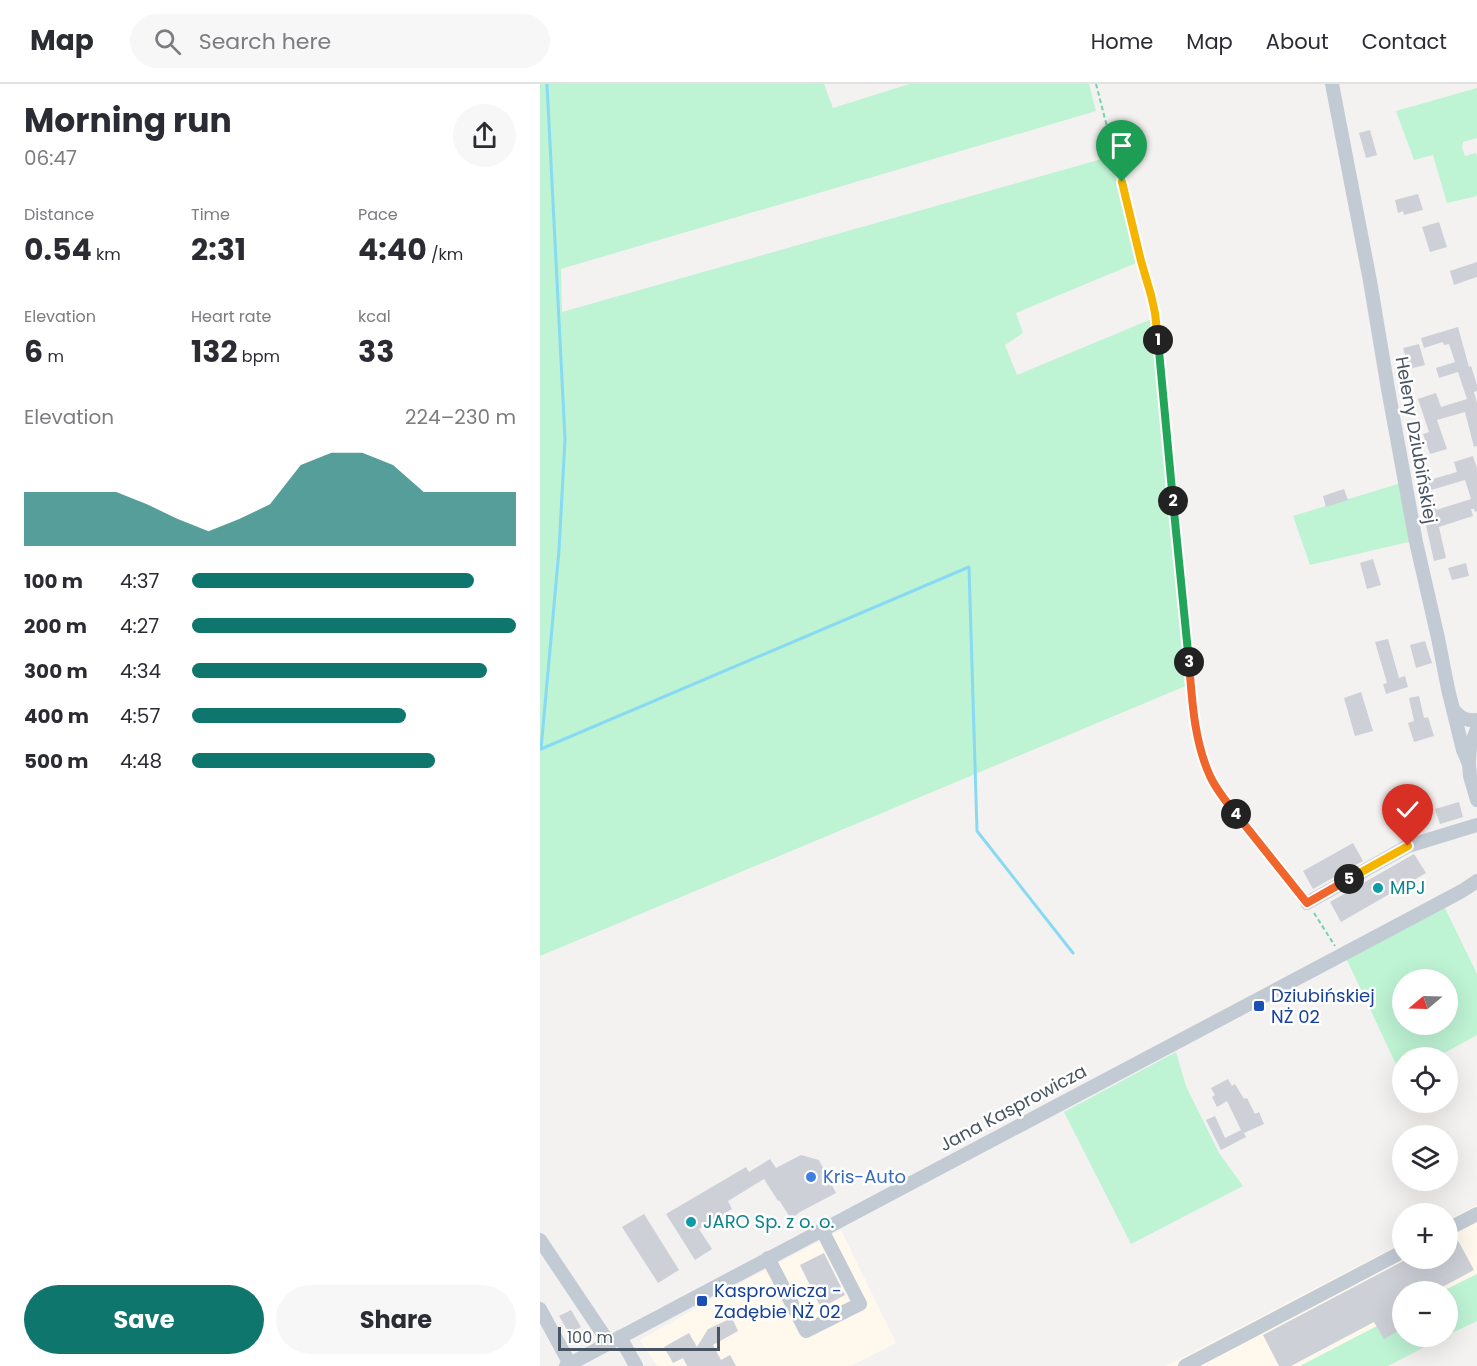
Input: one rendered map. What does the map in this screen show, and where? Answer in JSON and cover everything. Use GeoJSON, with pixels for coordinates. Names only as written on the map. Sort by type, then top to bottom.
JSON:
{"type":"FeatureCollection","features":[{"type":"Feature","properties":{"kind":"street","name":"Heleny Dziubińskiej"},"geometry":{"type":"LineString","coordinates":[[1332,84],[1370,281],[1408,498],[1453,709],[1477,800]]}},
{"type":"Feature","properties":{"kind":"street"},"geometry":{"type":"LineString","coordinates":[[1453,709],[1462,718],[1477,720]]}},
{"type":"Feature","properties":{"kind":"street"},"geometry":{"type":"LineString","coordinates":[[1469,764],[1470,747],[1477,729]]}},
{"type":"Feature","properties":{"kind":"street"},"geometry":{"type":"LineString","coordinates":[[1307,903],[1408,846],[1477,825]]}},
{"type":"Feature","properties":{"kind":"street","name":"Jana Kasprowicza"},"geometry":{"type":"LineString","coordinates":[[568,1365],[1477,881]]}},
{"type":"Feature","properties":{"kind":"street"},"geometry":{"type":"LineString","coordinates":[[1458,1224],[1477,1214]]}},
{"type":"Feature","properties":{"kind":"street"},"geometry":{"type":"LineString","coordinates":[[768,1258],[806,1331],[860,1304],[822,1230]]}},
{"type":"Feature","properties":{"kind":"street"},"geometry":{"type":"LineString","coordinates":[[540,1240],[636,1366]]}},
{"type":"Feature","properties":{"kind":"street"},"geometry":{"type":"LineString","coordinates":[[1185,1366],[1392,1257]]}},
{"type":"Feature","properties":{"kind":"street"},"geometry":{"type":"LineString","coordinates":[[540,1309],[568,1365]]}},
{"type":"Feature","properties":{"kind":"path"},"geometry":{"type":"LineString","coordinates":[[1096,84],[1155,313],[1192,697],[1201,749],[1210,776],[1230,807],[1307,903],[1341,955]]}},
{"type":"Feature","properties":{"kind":"shaded area"},"geometry":{"type":"Polygon","coordinates":[[[1477,1205],[1477,1274],[1458,1284],[1458,1281],[1392,1281],[1392,1318],[1300,1366],[1166,1366],[1392,1248],[1392,1269],[1458,1269],[1458,1215],[1477,1205]]]}},
{"type":"Feature","properties":{"kind":"shaded area"},"geometry":{"type":"Polygon","coordinates":[[[841,1230],[896,1343],[851,1366],[657,1366],[640,1340],[739,1284],[841,1230]]]}},
{"type":"Feature","properties":{"kind":"green space"},"geometry":{"type":"Polygon","coordinates":[[[540,84],[824,84],[833,108],[909,84],[1089,84],[1096,111],[561,269],[562,312],[1109,157],[1141,261],[1016,313],[1023,333],[1005,345],[1017,375],[1154,318],[1159,330],[1188,685],[540,956],[540,84]]]}},
{"type":"Feature","properties":{"kind":"green space"},"geometry":{"type":"Polygon","coordinates":[[[1477,88],[1477,138],[1463,142],[1462,147],[1465,156],[1476,153],[1477,196],[1447,203],[1433,155],[1414,160],[1396,111],[1477,88]]]}},
{"type":"Feature","properties":{"kind":"green space"},"geometry":{"type":"Polygon","coordinates":[[[1401,483],[1413,541],[1310,565],[1293,516],[1401,483]]]}},
{"type":"Feature","properties":{"kind":"green space"},"geometry":{"type":"Polygon","coordinates":[[[1444,906],[1477,974],[1477,1035],[1455,1047],[1392,1047],[1392,1056],[1346,958],[1444,906]]]}},
{"type":"Feature","properties":{"kind":"green space"},"geometry":{"type":"Polygon","coordinates":[[[1176,1052],[1186,1086],[1219,1153],[1243,1186],[1131,1244],[1064,1112],[1176,1052]]]}},
{"type":"Feature","properties":{"kind":"green space"},"geometry":{"type":"Polygon","coordinates":[[[1477,1274],[1477,1321],[1458,1330],[1458,1284],[1477,1274]]]}},
{"type":"Feature","properties":{"kind":"green space"},"geometry":{"type":"Polygon","coordinates":[[[1392,1318],[1392,1347],[1425,1347],[1388,1366],[1300,1366],[1392,1318]]]}},
{"type":"Feature","properties":{"kind":"building"},"geometry":{"type":"Polygon","coordinates":[[[1370,130],[1377,155],[1366,158],[1359,133],[1370,130]]]}},
{"type":"Feature","properties":{"kind":"building"},"geometry":{"type":"Polygon","coordinates":[[[1418,194],[1423,210],[1404,215],[1403,211],[1398,213],[1395,200],[1418,194]]]}},
{"type":"Feature","properties":{"kind":"building"},"geometry":{"type":"Polygon","coordinates":[[[1439,222],[1447,247],[1430,252],[1422,227],[1439,222]]]}},
{"type":"Feature","properties":{"kind":"building"},"geometry":{"type":"Polygon","coordinates":[[[1477,262],[1477,277],[1454,285],[1450,271],[1477,262]]]}},
{"type":"Feature","properties":{"kind":"building"},"geometry":{"type":"Polygon","coordinates":[[[1458,327],[1469,367],[1471,366],[1477,385],[1477,391],[1474,392],[1477,403],[1477,446],[1474,447],[1465,412],[1437,420],[1447,449],[1430,454],[1423,434],[1429,432],[1418,399],[1436,393],[1441,407],[1467,399],[1458,372],[1439,378],[1436,368],[1455,362],[1449,344],[1444,345],[1443,342],[1424,348],[1421,338],[1458,327]]]}},
{"type":"Feature","properties":{"kind":"building"},"geometry":{"type":"Polygon","coordinates":[[[1419,344],[1425,365],[1409,369],[1403,348],[1419,344]]]}},
{"type":"Feature","properties":{"kind":"building"},"geometry":{"type":"Polygon","coordinates":[[[1473,456],[1477,468],[1477,511],[1471,509],[1473,516],[1439,527],[1446,558],[1434,561],[1420,499],[1424,498],[1419,483],[1457,472],[1454,462],[1473,456]],[[1465,480],[1431,490],[1436,510],[1471,499],[1465,480]]]}},
{"type":"Feature","properties":{"kind":"building"},"geometry":{"type":"Polygon","coordinates":[[[1344,489],[1348,500],[1326,507],[1323,496],[1344,489]]]}},
{"type":"Feature","properties":{"kind":"building"},"geometry":{"type":"Polygon","coordinates":[[[1373,559],[1381,585],[1367,589],[1360,563],[1373,559]]]}},
{"type":"Feature","properties":{"kind":"building"},"geometry":{"type":"Polygon","coordinates":[[[1466,563],[1469,576],[1452,580],[1448,568],[1466,563]]]}},
{"type":"Feature","properties":{"kind":"building"},"geometry":{"type":"Polygon","coordinates":[[[1388,639],[1399,678],[1405,676],[1408,687],[1386,694],[1383,684],[1387,683],[1375,642],[1388,639]]]}},
{"type":"Feature","properties":{"kind":"building"},"geometry":{"type":"Polygon","coordinates":[[[1425,641],[1432,663],[1416,668],[1410,645],[1425,641]]]}},
{"type":"Feature","properties":{"kind":"building"},"geometry":{"type":"Polygon","coordinates":[[[1361,692],[1373,731],[1355,736],[1344,698],[1361,692]]]}},
{"type":"Feature","properties":{"kind":"building"},"geometry":{"type":"Polygon","coordinates":[[[1419,696],[1424,718],[1428,717],[1434,736],[1414,742],[1408,723],[1414,721],[1409,698],[1419,696]]]}},
{"type":"Feature","properties":{"kind":"building"},"geometry":{"type":"Polygon","coordinates":[[[1459,802],[1463,817],[1440,824],[1435,809],[1459,802]]]}},
{"type":"Feature","properties":{"kind":"building"},"geometry":{"type":"Polygon","coordinates":[[[1353,843],[1363,861],[1313,889],[1303,871],[1353,843]]]}},
{"type":"Feature","properties":{"kind":"building","name":"MPJ"},"geometry":{"type":"Polygon","coordinates":[[[1414,854],[1426,873],[1341,922],[1330,902],[1414,854]]]}},
{"type":"Feature","properties":{"kind":"building"},"geometry":{"type":"Polygon","coordinates":[[[1228,1079],[1232,1086],[1235,1084],[1244,1099],[1247,1098],[1255,1114],[1259,1112],[1264,1124],[1244,1133],[1246,1137],[1221,1150],[1206,1120],[1215,1116],[1225,1138],[1241,1130],[1227,1101],[1217,1107],[1212,1097],[1215,1095],[1211,1088],[1228,1079]]]}},
{"type":"Feature","properties":{"kind":"building"},"geometry":{"type":"Polygon","coordinates":[[[801,1155],[819,1160],[836,1193],[791,1219],[764,1179],[728,1201],[732,1209],[699,1229],[712,1249],[695,1260],[666,1214],[746,1167],[749,1172],[770,1159],[776,1168],[801,1155]]]}},
{"type":"Feature","properties":{"kind":"building"},"geometry":{"type":"Polygon","coordinates":[[[644,1214],[679,1270],[658,1283],[622,1227],[644,1214]]]}},
{"type":"Feature","properties":{"kind":"building"},"geometry":{"type":"Polygon","coordinates":[[[1458,1241],[1474,1270],[1454,1281],[1392,1281],[1392,1334],[1384,1339],[1374,1322],[1291,1366],[1279,1366],[1263,1335],[1392,1267],[1392,1269],[1458,1269],[1458,1241]]]}},
{"type":"Feature","properties":{"kind":"building"},"geometry":{"type":"Polygon","coordinates":[[[824,1253],[845,1295],[821,1308],[800,1265],[824,1253]]]}},
{"type":"Feature","properties":{"kind":"building"},"geometry":{"type":"Polygon","coordinates":[[[571,1310],[581,1327],[569,1333],[559,1316],[571,1310]]]}},
{"type":"Feature","properties":{"kind":"building"},"geometry":{"type":"Polygon","coordinates":[[[732,1318],[738,1331],[713,1345],[721,1360],[730,1355],[736,1366],[687,1366],[683,1358],[673,1363],[664,1347],[689,1333],[697,1347],[708,1329],[732,1318]]]}},
{"type":"Feature","properties":{"kind":"waterway"},"geometry":{"type":"LineString","coordinates":[[547,84],[565,439],[559,550],[541,749],[969,567],[977,831],[1073,953]]}},
{"type":"Feature","properties":{"kind":"place","name":"MPJ"},"geometry":{"type":"Point","coordinates":[1378,888]}},
{"type":"Feature","properties":{"kind":"place","name":"Dziubińskiej NŻ 02"},"geometry":{"type":"Point","coordinates":[1259,1006]}},
{"type":"Feature","properties":{"kind":"place","name":"Kris-Auto"},"geometry":{"type":"Point","coordinates":[811,1177]}},
{"type":"Feature","properties":{"kind":"place","name":"JARO Sp. z o. o."},"geometry":{"type":"Point","coordinates":[691,1222]}},
{"type":"Feature","properties":{"kind":"place","name":"Kasprowicza - Zadębie NŻ 02"},"geometry":{"type":"Point","coordinates":[702,1301]}},
{"type":"Feature","properties":{"kind":"route"},"geometry":{"type":"LineString","coordinates":[[1122,182],[1155,313],[1192,697],[1201,749],[1210,776],[1230,807],[1307,903],[1408,846]]}}]}
